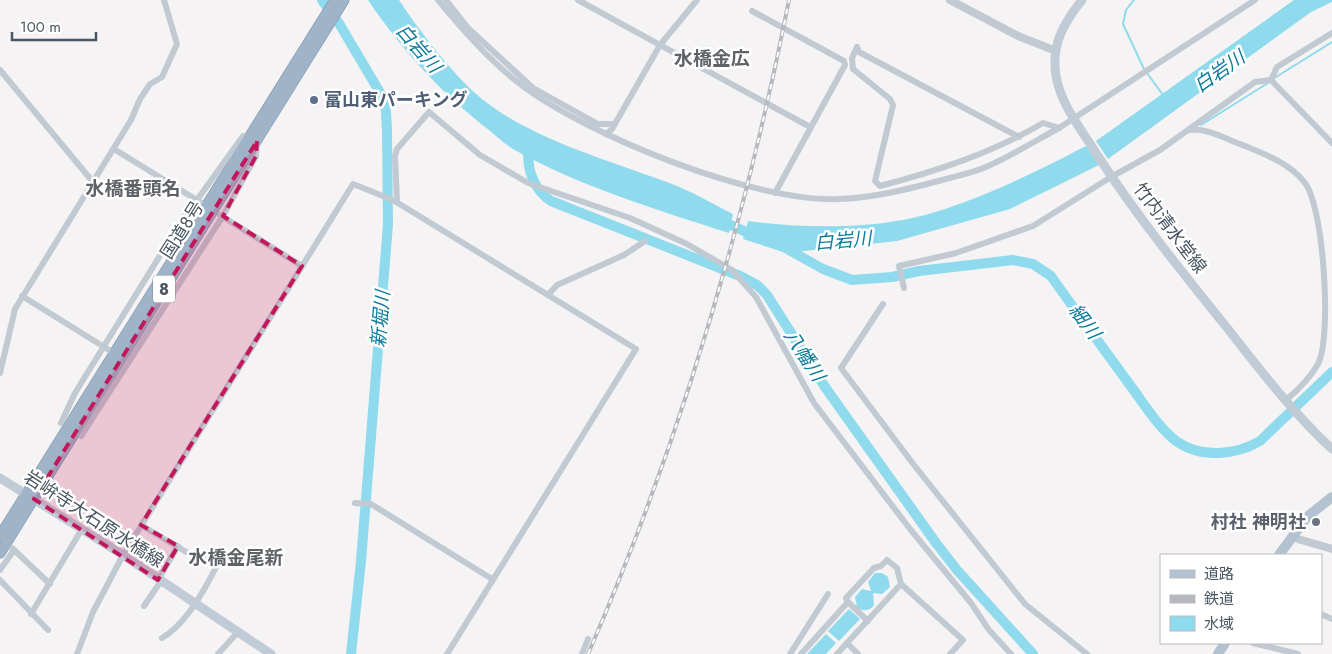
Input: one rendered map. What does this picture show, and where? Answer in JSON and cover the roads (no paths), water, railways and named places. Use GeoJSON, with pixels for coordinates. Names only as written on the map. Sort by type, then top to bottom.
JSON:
{"type":"FeatureCollection","features":[{"type":"Feature","properties":{"kind":"highway","name":"国道8号"},"geometry":{"type":"LineString","coordinates":[[326,22],[335,0]]}},
{"type":"Feature","properties":{"kind":"highway","name":"国道8号"},"geometry":{"type":"LineString","coordinates":[[0,536],[29,496],[326,22],[344,0]]}},
{"type":"Feature","properties":{"kind":"highway","name":"国道8号"},"geometry":{"type":"LineString","coordinates":[[0,553],[29,496]]}},
{"type":"Feature","properties":{"kind":"main road","name":"竹内清水堂線"},"geometry":{"type":"LineString","coordinates":[[1082,0],[1063,24],[1056,51],[1056,75],[1060,92],[1074,119],[1111,177],[1163,249],[1301,420],[1332,449]]}},
{"type":"Feature","properties":{"kind":"main road","name":"岩峅寺大石原水橋線"},"geometry":{"type":"LineString","coordinates":[[0,478],[123,555],[270,654]]}},
{"type":"Feature","properties":{"kind":"main road"},"geometry":{"type":"LineString","coordinates":[[1280,554],[1307,517],[1332,497]]}},
{"type":"Feature","properties":{"kind":"street"},"geometry":{"type":"LineString","coordinates":[[0,373],[15,309],[132,120],[140,99],[150,84],[162,77],[177,44],[164,0]]}},
{"type":"Feature","properties":{"kind":"street"},"geometry":{"type":"LineString","coordinates":[[438,0],[470,37],[519,83],[544,101],[606,134],[665,158],[775,193],[839,200],[898,192],[985,167],[1074,119],[1255,0]]}},
{"type":"Feature","properties":{"kind":"street"},"geometry":{"type":"LineString","coordinates":[[446,0],[468,28],[532,88],[598,124],[614,124]]}},
{"type":"Feature","properties":{"kind":"street"},"geometry":{"type":"LineString","coordinates":[[578,0],[810,127]]}},
{"type":"Feature","properties":{"kind":"street"},"geometry":{"type":"LineString","coordinates":[[606,134],[614,124],[660,45],[698,0]]}},
{"type":"Feature","properties":{"kind":"street"},"geometry":{"type":"LineString","coordinates":[[950,0],[1018,36],[1056,51]]}},
{"type":"Feature","properties":{"kind":"street"},"geometry":{"type":"LineString","coordinates":[[752,11],[844,61],[845,65],[775,193]]}},
{"type":"Feature","properties":{"kind":"street"},"geometry":{"type":"LineString","coordinates":[[1271,80],[1277,67],[1332,33]]}},
{"type":"Feature","properties":{"kind":"street"},"geometry":{"type":"LineString","coordinates":[[1018,137],[859,52],[857,47],[854,52],[853,69],[890,99],[893,105],[875,181],[880,186],[939,170],[1018,137],[1042,123],[1059,128]]}},
{"type":"Feature","properties":{"kind":"street"},"geometry":{"type":"LineString","coordinates":[[0,70],[93,182]]}},
{"type":"Feature","properties":{"kind":"street"},"geometry":{"type":"LineString","coordinates":[[904,288],[899,266],[964,250],[1033,226],[1111,177],[1160,150],[1255,82],[1271,80]]}},
{"type":"Feature","properties":{"kind":"street"},"geometry":{"type":"LineString","coordinates":[[1271,80],[1332,142]]}},
{"type":"Feature","properties":{"kind":"street"},"geometry":{"type":"LineString","coordinates":[[395,201],[395,156],[397,149],[429,112],[480,155],[528,183],[630,218],[687,244],[732,270],[756,296],[814,403],[910,529],[971,603],[989,630],[1011,654]]}},
{"type":"Feature","properties":{"kind":"street"},"geometry":{"type":"LineString","coordinates":[[1189,130],[1201,129],[1258,152],[1287,167],[1303,181],[1310,191],[1320,226],[1324,300],[1323,342],[1318,364],[1285,401]]}},
{"type":"Feature","properties":{"kind":"street"},"geometry":{"type":"LineString","coordinates":[[61,423],[75,393],[106,348],[198,201],[243,136],[253,139],[256,156],[221,215],[81,436]]}},
{"type":"Feature","properties":{"kind":"street"},"geometry":{"type":"LineString","coordinates":[[114,149],[198,201]]}},
{"type":"Feature","properties":{"kind":"street"},"geometry":{"type":"LineString","coordinates":[[77,654],[93,612],[123,555],[353,184],[395,201],[636,349],[447,654]]}},
{"type":"Feature","properties":{"kind":"street"},"geometry":{"type":"LineString","coordinates":[[221,215],[302,266]]}},
{"type":"Feature","properties":{"kind":"street"},"geometry":{"type":"LineString","coordinates":[[548,295],[557,285],[624,255],[645,241]]}},
{"type":"Feature","properties":{"kind":"street"},"geometry":{"type":"LineString","coordinates":[[22,296],[106,348]]}},
{"type":"Feature","properties":{"kind":"street"},"geometry":{"type":"LineString","coordinates":[[883,304],[841,368],[962,527],[1026,604],[1087,654]]}},
{"type":"Feature","properties":{"kind":"street"},"geometry":{"type":"LineString","coordinates":[[355,503],[371,504],[492,579]]}},
{"type":"Feature","properties":{"kind":"street"},"geometry":{"type":"LineString","coordinates":[[142,525],[188,552],[220,561],[207,587],[171,633],[162,638]]}},
{"type":"Feature","properties":{"kind":"street"},"geometry":{"type":"LineString","coordinates":[[31,614],[82,530]]}},
{"type":"Feature","properties":{"kind":"street"},"geometry":{"type":"LineString","coordinates":[[1291,538],[1332,549]]}},
{"type":"Feature","properties":{"kind":"street"},"geometry":{"type":"LineString","coordinates":[[144,606],[178,546]]}},
{"type":"Feature","properties":{"kind":"street"},"geometry":{"type":"LineString","coordinates":[[0,570],[13,549],[50,584]]}},
{"type":"Feature","properties":{"kind":"street"},"geometry":{"type":"LineString","coordinates":[[868,620],[846,598],[874,568],[881,566],[887,560],[897,568],[902,584],[963,640],[950,654]]}},
{"type":"Feature","properties":{"kind":"street"},"geometry":{"type":"LineString","coordinates":[[0,580],[48,630]]}},
{"type":"Feature","properties":{"kind":"street"},"geometry":{"type":"LineString","coordinates":[[838,654],[902,584]]}},
{"type":"Feature","properties":{"kind":"street"},"geometry":{"type":"LineString","coordinates":[[790,654],[828,594]]}},
{"type":"Feature","properties":{"kind":"street"},"geometry":{"type":"LineString","coordinates":[[801,654],[848,602]]}},
{"type":"Feature","properties":{"kind":"street"},"geometry":{"type":"LineString","coordinates":[[218,654],[237,633]]}},
{"type":"Feature","properties":{"kind":"street"},"geometry":{"type":"LineString","coordinates":[[582,654],[588,639]]}},
{"type":"Feature","properties":{"kind":"street"},"geometry":{"type":"LineString","coordinates":[[847,644],[858,654]]}},
{"type":"Feature","properties":{"kind":"street"},"geometry":{"type":"LineString","coordinates":[[1258,644],[1298,654]]}},
{"type":"Feature","properties":{"kind":"water"},"geometry":{"type":"Polygon","coordinates":[[[368,0],[399,0],[449,66],[482,99],[502,113],[548,138],[680,187],[733,214],[729,233],[591,186],[513,149],[472,116],[423,70],[394,36],[368,0]]]}},
{"type":"Feature","properties":{"kind":"water"},"geometry":{"type":"Polygon","coordinates":[[[1294,0],[1332,0],[1332,2],[1311,12],[1108,159],[1096,141],[1294,0]]]}},
{"type":"Feature","properties":{"kind":"water"},"geometry":{"type":"Polygon","coordinates":[[[1086,146],[1099,165],[1010,209],[897,241],[786,253],[743,239],[748,221],[784,225],[841,226],[879,224],[919,216],[993,191],[1086,146]]]}},
{"type":"Feature","properties":{"kind":"water"},"geometry":{"type":"Polygon","coordinates":[[[875,573],[882,573],[888,577],[890,587],[882,594],[873,593],[874,605],[868,610],[862,610],[857,607],[855,597],[862,589],[871,591],[868,582],[875,573]]]}},
{"type":"Feature","properties":{"kind":"water"},"geometry":{"type":"Polygon","coordinates":[[[849,609],[860,619],[839,641],[828,631],[849,609]]]}},
{"type":"Feature","properties":{"kind":"water"},"geometry":{"type":"Polygon","coordinates":[[[826,634],[836,643],[826,654],[807,654],[826,634]]]}},
{"type":"Feature","properties":{"kind":"waterway","name":"新堀川"},"geometry":{"type":"LineString","coordinates":[[322,0],[340,25],[382,96],[386,111],[387,132],[388,224],[361,561],[351,654]]}},
{"type":"Feature","properties":{"kind":"waterway"},"geometry":{"type":"LineString","coordinates":[[1134,0],[1126,10],[1123,24],[1144,69]]}},
{"type":"Feature","properties":{"kind":"waterway"},"geometry":{"type":"LineString","coordinates":[[1276,77],[1332,42]]}},
{"type":"Feature","properties":{"kind":"waterway"},"geometry":{"type":"LineString","coordinates":[[1147,73],[1163,95]]}},
{"type":"Feature","properties":{"kind":"waterway"},"geometry":{"type":"LineString","coordinates":[[1201,125],[1268,83]]}},
{"type":"Feature","properties":{"kind":"waterway","name":"八幡川"},"geometry":{"type":"LineString","coordinates":[[529,142],[528,159],[531,175],[539,189],[551,201],[740,276],[757,285],[767,295],[825,387],[936,543],[957,570],[1033,654]]}},
{"type":"Feature","properties":{"kind":"waterway","name":"白岩川"},"geometry":{"type":"LineString","coordinates":[[718,219],[757,237]]}},
{"type":"Feature","properties":{"kind":"waterway","name":"細川"},"geometry":{"type":"LineString","coordinates":[[782,246],[823,269],[852,280],[892,277],[919,271],[1013,260],[1033,264],[1051,276],[1163,429],[1176,441],[1196,451],[1207,453],[1229,452],[1251,446],[1260,441],[1332,372]]}},
{"type":"Feature","properties":{"kind":"railway"},"geometry":{"type":"LineString","coordinates":[[588,654],[652,495],[706,332],[752,167],[789,0]]}},
{"type":"Feature","properties":{"kind":"place","name":"富山東パーキング"},"geometry":{"type":"Point","coordinates":[314,100]}},
{"type":"Feature","properties":{"kind":"place","name":"村社 神明社"},"geometry":{"type":"Point","coordinates":[1316,522]}},
{"type":"Feature","properties":{"kind":"district","name":"水橋金広"},"geometry":{"type":"Point","coordinates":[712,58]}},
{"type":"Feature","properties":{"kind":"district","name":"水橋番頭名"},"geometry":{"type":"Point","coordinates":[133,188]}},
{"type":"Feature","properties":{"kind":"district","name":"水橋金尾新"},"geometry":{"type":"Point","coordinates":[236,557]}}]}
